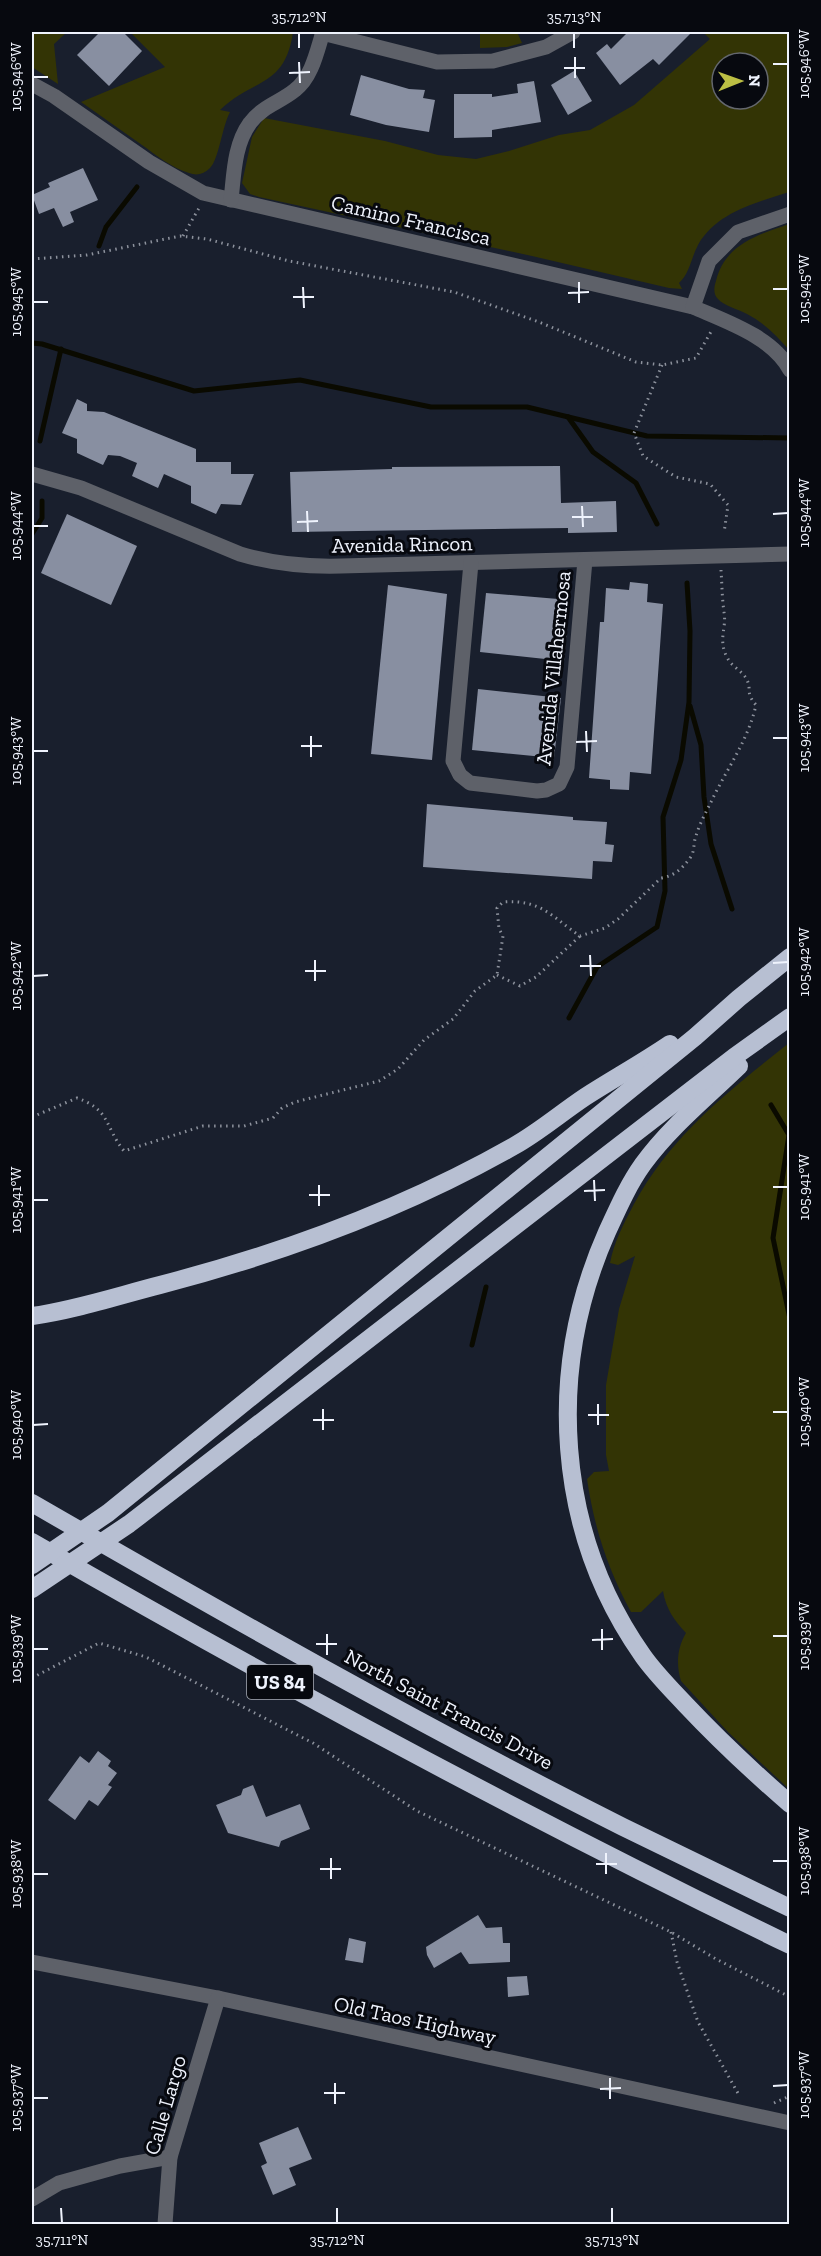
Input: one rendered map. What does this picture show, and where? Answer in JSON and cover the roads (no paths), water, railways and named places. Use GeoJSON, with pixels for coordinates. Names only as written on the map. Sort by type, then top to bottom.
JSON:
{"type":"FeatureCollection","features":[{"type":"Feature","properties":{"kind":"highway"},"geometry":{"type":"LineString","coordinates":[[32,1565],[108,1513],[695,1037],[789,957]]}},
{"type":"Feature","properties":{"kind":"highway"},"geometry":{"type":"LineString","coordinates":[[32,1316],[56,1312],[223,1268],[304,1241],[411,1198],[516,1145],[739,998]]}},
{"type":"Feature","properties":{"kind":"highway"},"geometry":{"type":"LineString","coordinates":[[32,1589],[129,1524],[734,1057],[789,1018]]}},
{"type":"Feature","properties":{"kind":"highway"},"geometry":{"type":"LineString","coordinates":[[789,1018],[665,1136],[642,1166],[620,1204],[599,1250],[580,1311],[569,1373],[567,1410],[569,1467],[583,1531],[591,1557],[621,1622],[644,1657],[672,1691],[753,1772],[789,1804]]}},
{"type":"Feature","properties":{"kind":"highway","name":"North Saint Francis Drive"},"geometry":{"type":"LineString","coordinates":[[32,1503],[480,1752],[622,1826],[789,1908]]}},
{"type":"Feature","properties":{"kind":"highway","name":"US 84"},"geometry":{"type":"LineString","coordinates":[[32,1542],[439,1768],[789,1945]]}},
{"type":"Feature","properties":{"kind":"street"},"geometry":{"type":"LineString","coordinates":[[231,200],[238,147],[249,124],[264,108],[296,90],[310,71],[323,32],[437,62],[493,61],[546,48],[573,32]]}},
{"type":"Feature","properties":{"kind":"street","name":"Camino Francisca"},"geometry":{"type":"LineString","coordinates":[[32,84],[54,96],[148,162],[208,194],[693,308],[751,332],[786,362],[789,370]]}},
{"type":"Feature","properties":{"kind":"street"},"geometry":{"type":"LineString","coordinates":[[693,308],[709,261],[738,232],[789,214]]}},
{"type":"Feature","properties":{"kind":"street","name":"Avenida Rincon"},"geometry":{"type":"LineString","coordinates":[[32,474],[81,488],[225,549],[260,560],[319,567],[789,554]]}},
{"type":"Feature","properties":{"kind":"street","name":"Avenida Villahermosa"},"geometry":{"type":"LineString","coordinates":[[471,563],[453,761],[460,776],[471,783],[546,790],[559,784],[567,767],[585,560]]}},
{"type":"Feature","properties":{"kind":"street","name":"Old Taos Highway"},"geometry":{"type":"LineString","coordinates":[[32,1962],[218,1998],[789,2123]]}},
{"type":"Feature","properties":{"kind":"street","name":"Calle Largo"},"geometry":{"type":"LineString","coordinates":[[165,2224],[170,2157],[218,1998]]}},
{"type":"Feature","properties":{"kind":"street"},"geometry":{"type":"LineString","coordinates":[[32,2199],[59,2183],[120,2166],[170,2157]]}},
{"type":"Feature","properties":{"kind":"waterway"},"geometry":{"type":"LineString","coordinates":[[99,246],[106,227],[137,187]]}},
{"type":"Feature","properties":{"kind":"waterway"},"geometry":{"type":"LineString","coordinates":[[32,343],[42,344],[194,391],[300,380],[431,407],[527,407],[647,436],[790,438]]}},
{"type":"Feature","properties":{"kind":"waterway"},"geometry":{"type":"LineString","coordinates":[[40,441],[61,349]]}},
{"type":"Feature","properties":{"kind":"waterway"},"geometry":{"type":"LineString","coordinates":[[568,417],[593,452],[636,483],[657,524]]}},
{"type":"Feature","properties":{"kind":"waterway"},"geometry":{"type":"LineString","coordinates":[[32,534],[42,518],[42,501]]}},
{"type":"Feature","properties":{"kind":"waterway"},"geometry":{"type":"LineString","coordinates":[[569,1018],[597,967],[657,927],[665,891],[663,817],[681,760],[689,702],[690,631],[687,583]]}},
{"type":"Feature","properties":{"kind":"waterway"},"geometry":{"type":"LineString","coordinates":[[690,706],[701,745],[704,797],[711,844],[732,909]]}},
{"type":"Feature","properties":{"kind":"waterway"},"geometry":{"type":"LineString","coordinates":[[771,1105],[789,1135],[773,1238],[790,1319]]}},
{"type":"Feature","properties":{"kind":"waterway"},"geometry":{"type":"LineString","coordinates":[[472,1345],[486,1287]]}}]}
